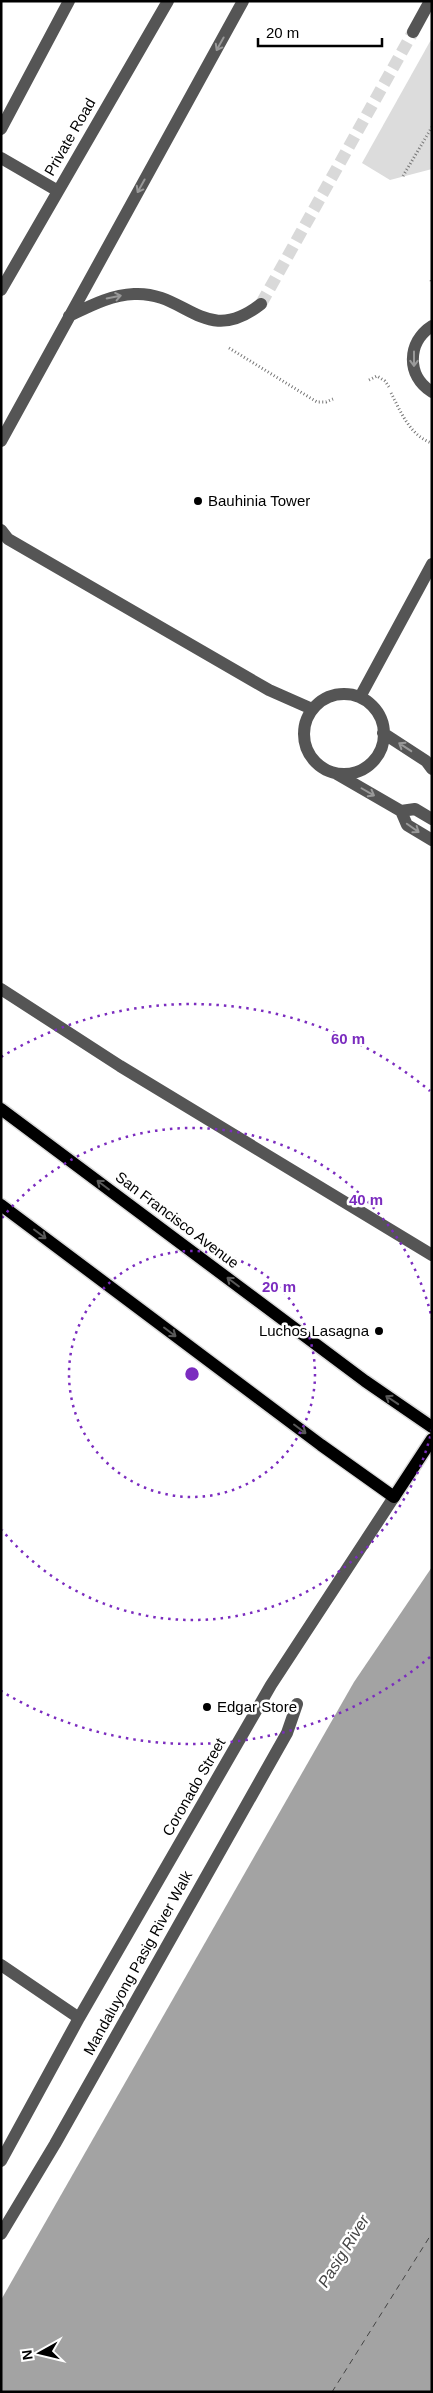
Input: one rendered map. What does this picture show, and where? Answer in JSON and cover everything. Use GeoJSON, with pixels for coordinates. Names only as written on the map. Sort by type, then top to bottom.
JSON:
{"type":"FeatureCollection","features":[{"type":"Feature","properties":{"kind":"main road","name":"San Francisco Avenue"},"geometry":{"type":"LineString","coordinates":[[1,1109],[365,1382],[432,1427]]}},
{"type":"Feature","properties":{"kind":"main road"},"geometry":{"type":"LineString","coordinates":[[1,1205],[321,1445],[394,1497]]}},
{"type":"Feature","properties":{"kind":"main road","name":"Coronado Street"},"geometry":{"type":"LineString","coordinates":[[394,1497],[432,1439]]}},
{"type":"Feature","properties":{"kind":"street"},"geometry":{"type":"LineString","coordinates":[[1,129],[68,1]]}},
{"type":"Feature","properties":{"kind":"street","name":"Private Road"},"geometry":{"type":"LineString","coordinates":[[1,290],[168,1]]}},
{"type":"Feature","properties":{"kind":"street"},"geometry":{"type":"LineString","coordinates":[[1,441],[243,1]]}},
{"type":"Feature","properties":{"kind":"street"},"geometry":{"type":"LineString","coordinates":[[413,32],[430,1]]}},
{"type":"Feature","properties":{"kind":"street"},"geometry":{"type":"LineString","coordinates":[[1,158],[58,191]]}},
{"type":"Feature","properties":{"kind":"street"},"geometry":{"type":"LineString","coordinates":[[69,316],[107,298],[135,294],[164,298],[192,314],[222,322],[247,315],[261,304]]}},
{"type":"Feature","properties":{"kind":"street"},"geometry":{"type":"LineString","coordinates":[[432,326],[415,343],[412,358],[414,373],[423,386],[432,392]]}},
{"type":"Feature","properties":{"kind":"street"},"geometry":{"type":"LineString","coordinates":[[1,530],[8,539],[269,690],[312,709]]}},
{"type":"Feature","properties":{"kind":"street"},"geometry":{"type":"LineString","coordinates":[[360,696],[432,564]]}},
{"type":"Feature","properties":{"kind":"street"},"geometry":{"type":"LineString","coordinates":[[335,773],[350,773],[365,768],[375,759],[382,746],[381,719],[373,707],[360,696],[343,694],[325,697],[312,709],[304,725],[305,742],[311,756],[321,767],[401,811],[415,809],[432,819]]}},
{"type":"Feature","properties":{"kind":"street"},"geometry":{"type":"LineString","coordinates":[[383,733],[430,764]]}},
{"type":"Feature","properties":{"kind":"street"},"geometry":{"type":"LineString","coordinates":[[401,811],[406,825],[432,840]]}},
{"type":"Feature","properties":{"kind":"street"},"geometry":{"type":"LineString","coordinates":[[1,989],[120,1066],[432,1255]]}},
{"type":"Feature","properties":{"kind":"street","name":"Coronado Street"},"geometry":{"type":"LineString","coordinates":[[1,2161],[79,2018],[271,1685],[394,1497]]}},
{"type":"Feature","properties":{"kind":"street","name":"Mandaluyong Pasig River Walk"},"geometry":{"type":"LineString","coordinates":[[1,2234],[60,2135],[282,1742],[297,1704]]}},
{"type":"Feature","properties":{"kind":"street"},"geometry":{"type":"LineString","coordinates":[[1,1965],[79,2018]]}},
{"type":"Feature","properties":{"kind":"path"},"geometry":{"type":"LineString","coordinates":[[403,176],[432,127]]}},
{"type":"Feature","properties":{"kind":"path"},"geometry":{"type":"LineString","coordinates":[[226,343],[230,349],[317,402],[326,402],[333,399]]}},
{"type":"Feature","properties":{"kind":"path"},"geometry":{"type":"LineString","coordinates":[[369,380],[377,376],[385,381],[405,421],[423,440],[432,443]]}},
{"type":"Feature","properties":{"kind":"shaded area"},"geometry":{"type":"Polygon","coordinates":[[[432,38],[432,169],[390,180],[362,163],[432,38]]]}},
{"type":"Feature","properties":{"kind":"water","name":"Pasig River"},"geometry":{"type":"Polygon","coordinates":[[[432,1567],[432,2392],[1,2392],[1,2300],[354,1682],[432,1567]]]}},
{"type":"Feature","properties":{"kind":"ferry route"},"geometry":{"type":"LineString","coordinates":[[332,2392],[432,2233]]}},
{"type":"Feature","properties":{"kind":"tunnel"},"geometry":{"type":"LineString","coordinates":[[261,304],[413,32]]}},
{"type":"Feature","properties":{"kind":"place","name":"Bauhinia Tower"},"geometry":{"type":"Point","coordinates":[198,501]}},
{"type":"Feature","properties":{"kind":"place","name":"Luchos Lasagna"},"geometry":{"type":"Point","coordinates":[379,1331]}},
{"type":"Feature","properties":{"kind":"place","name":"Edgar Store"},"geometry":{"type":"Point","coordinates":[207,1707]}}]}
